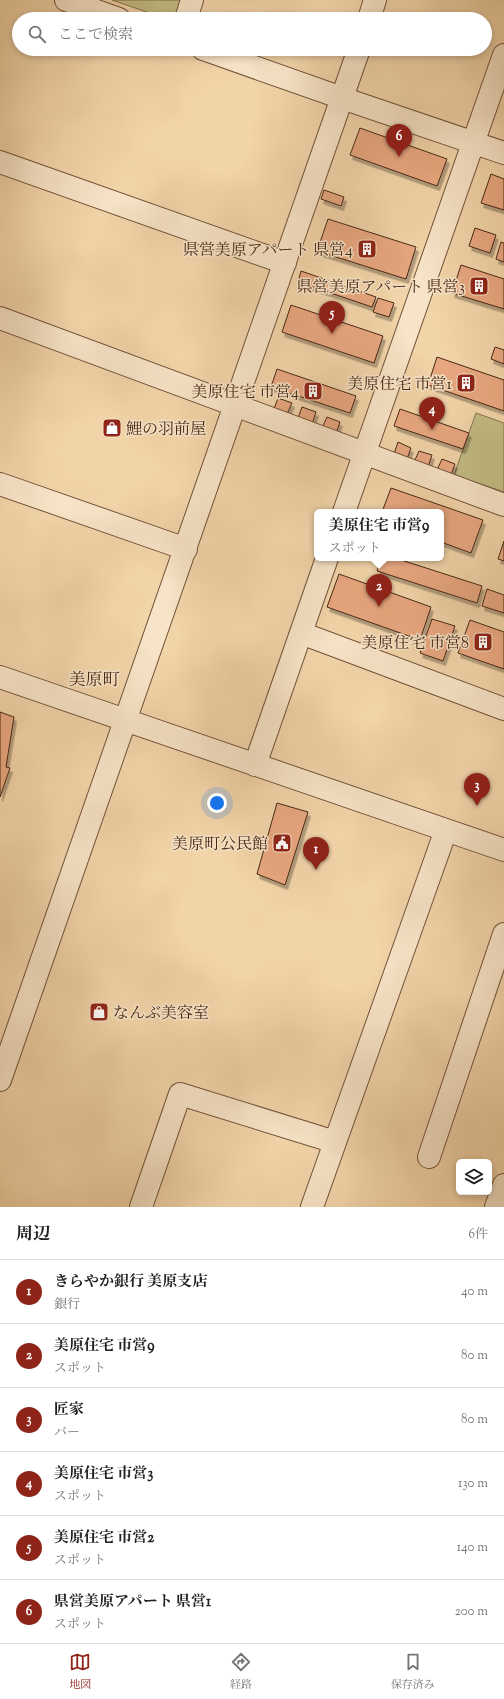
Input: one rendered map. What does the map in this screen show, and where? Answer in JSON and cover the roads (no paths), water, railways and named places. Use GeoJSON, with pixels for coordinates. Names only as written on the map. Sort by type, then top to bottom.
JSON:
{"type":"FeatureCollection","features":[{"type":"Feature","properties":{"kind":"street"},"geometry":{"type":"LineString","coordinates":[[66,0],[99,12]]}},
{"type":"Feature","properties":{"kind":"street"},"geometry":{"type":"LineString","coordinates":[[188,12],[192,0]]}},
{"type":"Feature","properties":{"kind":"street"},"geometry":{"type":"LineString","coordinates":[[371,12],[375,0]]}},
{"type":"Feature","properties":{"kind":"street"},"geometry":{"type":"LineString","coordinates":[[345,509],[504,55]]}},
{"type":"Feature","properties":{"kind":"street"},"geometry":{"type":"LineString","coordinates":[[224,56],[504,153]]}},
{"type":"Feature","properties":{"kind":"street"},"geometry":{"type":"LineString","coordinates":[[0,1080],[357,56]]}},
{"type":"Feature","properties":{"kind":"street"},"geometry":{"type":"LineString","coordinates":[[0,162],[285,263]]}},
{"type":"Feature","properties":{"kind":"street"},"geometry":{"type":"LineString","coordinates":[[0,318],[504,505]]}},
{"type":"Feature","properties":{"kind":"street"},"geometry":{"type":"LineString","coordinates":[[0,484],[186,549]]}},
{"type":"Feature","properties":{"kind":"street"},"geometry":{"type":"LineString","coordinates":[[255,765],[326,561]]}},
{"type":"Feature","properties":{"kind":"street"},"geometry":{"type":"LineString","coordinates":[[301,633],[504,709]]}},
{"type":"Feature","properties":{"kind":"street"},"geometry":{"type":"LineString","coordinates":[[0,677],[504,850]]}},
{"type":"Feature","properties":{"kind":"street"},"geometry":{"type":"LineString","coordinates":[[312,1207],[446,830]]}},
{"type":"Feature","properties":{"kind":"street"},"geometry":{"type":"LineString","coordinates":[[429,1157],[504,934]]}},
{"type":"Feature","properties":{"kind":"street"},"geometry":{"type":"LineString","coordinates":[[141,1207],[180,1094],[335,1142]]}},
{"type":"Feature","properties":{"kind":"street"},"geometry":{"type":"LineString","coordinates":[[496,1207],[504,1185]]}},
{"type":"Feature","properties":{"kind":"place","name":"県営美原アパート 県営1"},"geometry":{"type":"Point","coordinates":[399,157]}},
{"type":"Feature","properties":{"kind":"place","name":"県営美原アパート 県営4"},"geometry":{"type":"Point","coordinates":[367,249]}},
{"type":"Feature","properties":{"kind":"place","name":"県営美原アパート 県営3"},"geometry":{"type":"Point","coordinates":[479,286]}},
{"type":"Feature","properties":{"kind":"place","name":"美原住宅 市営2"},"geometry":{"type":"Point","coordinates":[332,334]}},
{"type":"Feature","properties":{"kind":"place","name":"美原住宅 市営1"},"geometry":{"type":"Point","coordinates":[466,383]}},
{"type":"Feature","properties":{"kind":"place","name":"美原住宅 市営4"},"geometry":{"type":"Point","coordinates":[313,391]}},
{"type":"Feature","properties":{"kind":"place","name":"鯉の羽前屋"},"geometry":{"type":"Point","coordinates":[112,428]}},
{"type":"Feature","properties":{"kind":"place","name":"美原住宅 市営3"},"geometry":{"type":"Point","coordinates":[432,430]}},
{"type":"Feature","properties":{"kind":"place","name":"美原住宅 市営9"},"geometry":{"type":"Point","coordinates":[379,607]}},
{"type":"Feature","properties":{"kind":"place","name":"美原住宅 市営8"},"geometry":{"type":"Point","coordinates":[483,642]}},
{"type":"Feature","properties":{"kind":"place","name":"匠家"},"geometry":{"type":"Point","coordinates":[477,806]}},
{"type":"Feature","properties":{"kind":"place","name":"美原町公民館"},"geometry":{"type":"Point","coordinates":[282,843]}},
{"type":"Feature","properties":{"kind":"place","name":"きらやか銀行 美原支店"},"geometry":{"type":"Point","coordinates":[316,870]}},
{"type":"Feature","properties":{"kind":"place","name":"なんぶ美容室"},"geometry":{"type":"Point","coordinates":[99,1012]}},
{"type":"Feature","properties":{"kind":"district","name":"美原町"},"geometry":{"type":"Point","coordinates":[94,679]}}]}
